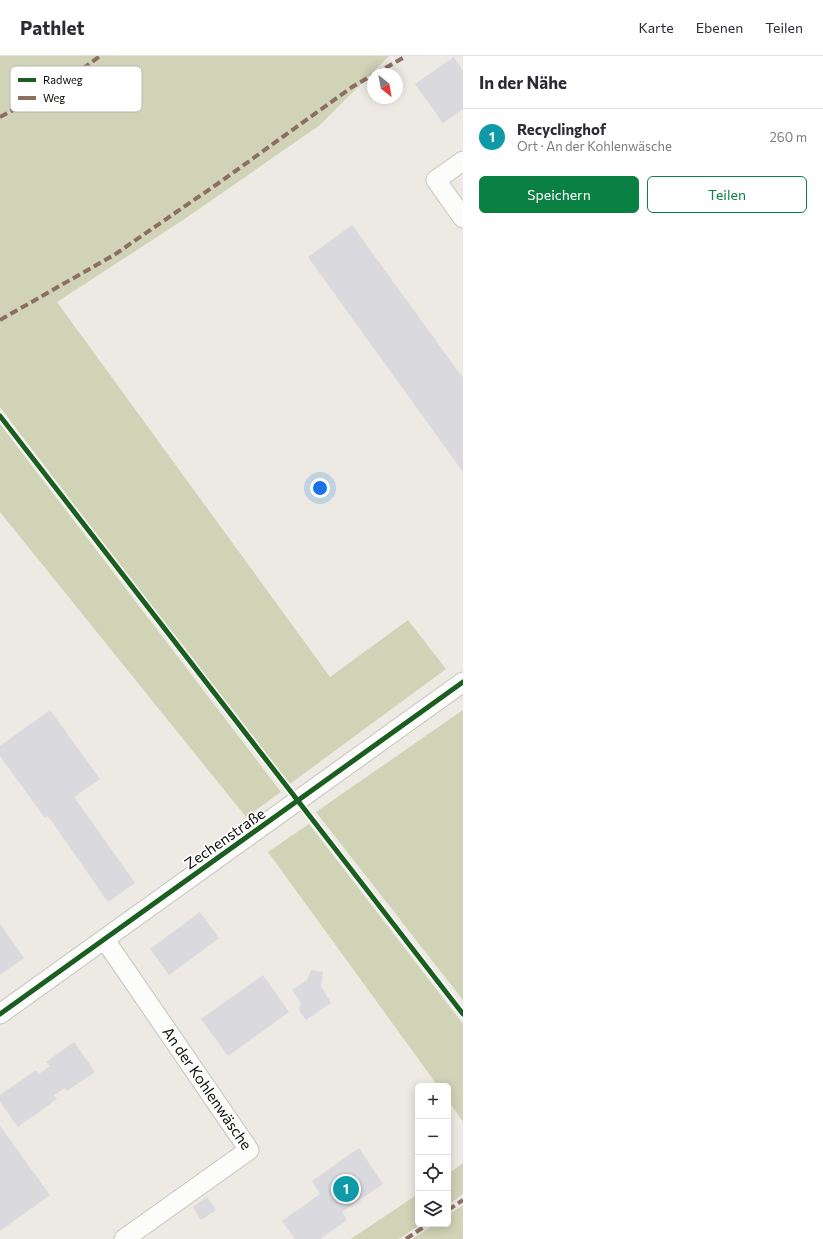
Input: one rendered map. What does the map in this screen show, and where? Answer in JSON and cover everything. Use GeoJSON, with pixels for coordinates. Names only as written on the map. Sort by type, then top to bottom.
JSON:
{"type":"FeatureCollection","features":[{"type":"Feature","properties":{"kind":"street"},"geometry":{"type":"LineString","coordinates":[[463,161],[436,180],[463,218]]}},
{"type":"Feature","properties":{"kind":"street","name":"Zechenstraße"},"geometry":{"type":"LineString","coordinates":[[0,1014],[463,682]]}},
{"type":"Feature","properties":{"kind":"street","name":"An der Kohlenwäsche"},"geometry":{"type":"LineString","coordinates":[[105,940],[249,1150],[124,1239]]}},
{"type":"Feature","properties":{"kind":"green space"},"geometry":{"type":"Polygon","coordinates":[[[0,56],[389,56],[377,68],[367,68],[367,78],[320,125],[183,220],[57,302],[330,677],[408,620],[446,669],[287,786],[0,407],[0,56]]]}},
{"type":"Feature","properties":{"kind":"green space"},"geometry":{"type":"Polygon","coordinates":[[[0,424],[281,792],[246,817],[0,512],[0,424]]]}},
{"type":"Feature","properties":{"kind":"green space"},"geometry":{"type":"Polygon","coordinates":[[[463,710],[463,1000],[316,812],[463,710]]]}},
{"type":"Feature","properties":{"kind":"green space"},"geometry":{"type":"Polygon","coordinates":[[[309,824],[463,1024],[463,1122],[451,1104],[451,1083],[436,1083],[268,852],[309,824]]]}},
{"type":"Feature","properties":{"kind":"green space"},"geometry":{"type":"Polygon","coordinates":[[[463,1163],[463,1194],[451,1203],[451,1191],[451,1172],[463,1163]]]}},
{"type":"Feature","properties":{"kind":"green space"},"geometry":{"type":"Polygon","coordinates":[[[415,1196],[415,1227],[417,1227],[399,1239],[351,1239],[415,1196]]]}},
{"type":"Feature","properties":{"kind":"green space"},"geometry":{"type":"Polygon","coordinates":[[[463,1205],[463,1239],[412,1239],[430,1227],[451,1227],[451,1213],[463,1205]]]}},
{"type":"Feature","properties":{"kind":"building"},"geometry":{"type":"Polygon","coordinates":[[[454,57],[463,71],[463,109],[443,123],[415,84],[454,57]]]}},
{"type":"Feature","properties":{"kind":"building"},"geometry":{"type":"Polygon","coordinates":[[[352,225],[463,378],[463,472],[308,257],[352,225]]]}},
{"type":"Feature","properties":{"kind":"building"},"geometry":{"type":"Polygon","coordinates":[[[50,710],[100,779],[74,797],[135,883],[108,902],[48,816],[45,818],[0,756],[0,746],[50,710]]]}},
{"type":"Feature","properties":{"kind":"building"},"geometry":{"type":"Polygon","coordinates":[[[200,912],[219,938],[169,975],[150,949],[200,912]]]}},
{"type":"Feature","properties":{"kind":"building"},"geometry":{"type":"Polygon","coordinates":[[[0,924],[24,958],[0,975],[0,924]]]}},
{"type":"Feature","properties":{"kind":"building"},"geometry":{"type":"Polygon","coordinates":[[[311,970],[323,972],[321,986],[331,1003],[306,1020],[299,1010],[301,1003],[292,990],[307,980],[311,970]]]}},
{"type":"Feature","properties":{"kind":"building"},"geometry":{"type":"Polygon","coordinates":[[[263,975],[289,1012],[228,1056],[201,1019],[263,975]]]}},
{"type":"Feature","properties":{"kind":"building"},"geometry":{"type":"Polygon","coordinates":[[[74,1042],[95,1072],[67,1091],[65,1088],[54,1095],[57,1099],[18,1127],[0,1102],[0,1095],[36,1070],[39,1074],[50,1066],[46,1062],[74,1042]]]}},
{"type":"Feature","properties":{"kind":"building"},"geometry":{"type":"Polygon","coordinates":[[[0,1126],[50,1195],[0,1231],[0,1126]]]}},
{"type":"Feature","properties":{"kind":"building"},"geometry":{"type":"Polygon","coordinates":[[[359,1148],[383,1184],[342,1212],[347,1220],[320,1239],[295,1239],[282,1221],[320,1194],[312,1181],[359,1148]]]}},
{"type":"Feature","properties":{"kind":"building"},"geometry":{"type":"Polygon","coordinates":[[[207,1197],[216,1210],[201,1220],[193,1207],[207,1197]]]}},
{"type":"Feature","properties":{"kind":"marked path"},"geometry":{"type":"LineString","coordinates":[[86,66],[100,56]]}},
{"type":"Feature","properties":{"kind":"marked path"},"geometry":{"type":"LineString","coordinates":[[385,68],[406,56]]}},
{"type":"Feature","properties":{"kind":"marked path"},"geometry":{"type":"LineString","coordinates":[[0,320],[114,255],[223,180],[352,87],[367,78]]}},
{"type":"Feature","properties":{"kind":"marked path"},"geometry":{"type":"LineString","coordinates":[[0,117],[10,112]]}},
{"type":"Feature","properties":{"kind":"marked path"},"geometry":{"type":"LineString","coordinates":[[451,1208],[463,1200]]}},
{"type":"Feature","properties":{"kind":"marked path"},"geometry":{"type":"LineString","coordinates":[[406,1239],[424,1227]]}},
{"type":"Feature","properties":{"kind":"cycle path"},"geometry":{"type":"LineString","coordinates":[[0,416],[463,1014]]}},
{"type":"Feature","properties":{"kind":"cycle path"},"geometry":{"type":"LineString","coordinates":[[0,1014],[463,682]]}},
{"type":"Feature","properties":{"kind":"place","name":"Recyclinghof"},"geometry":{"type":"Point","coordinates":[346,1189]}}]}
